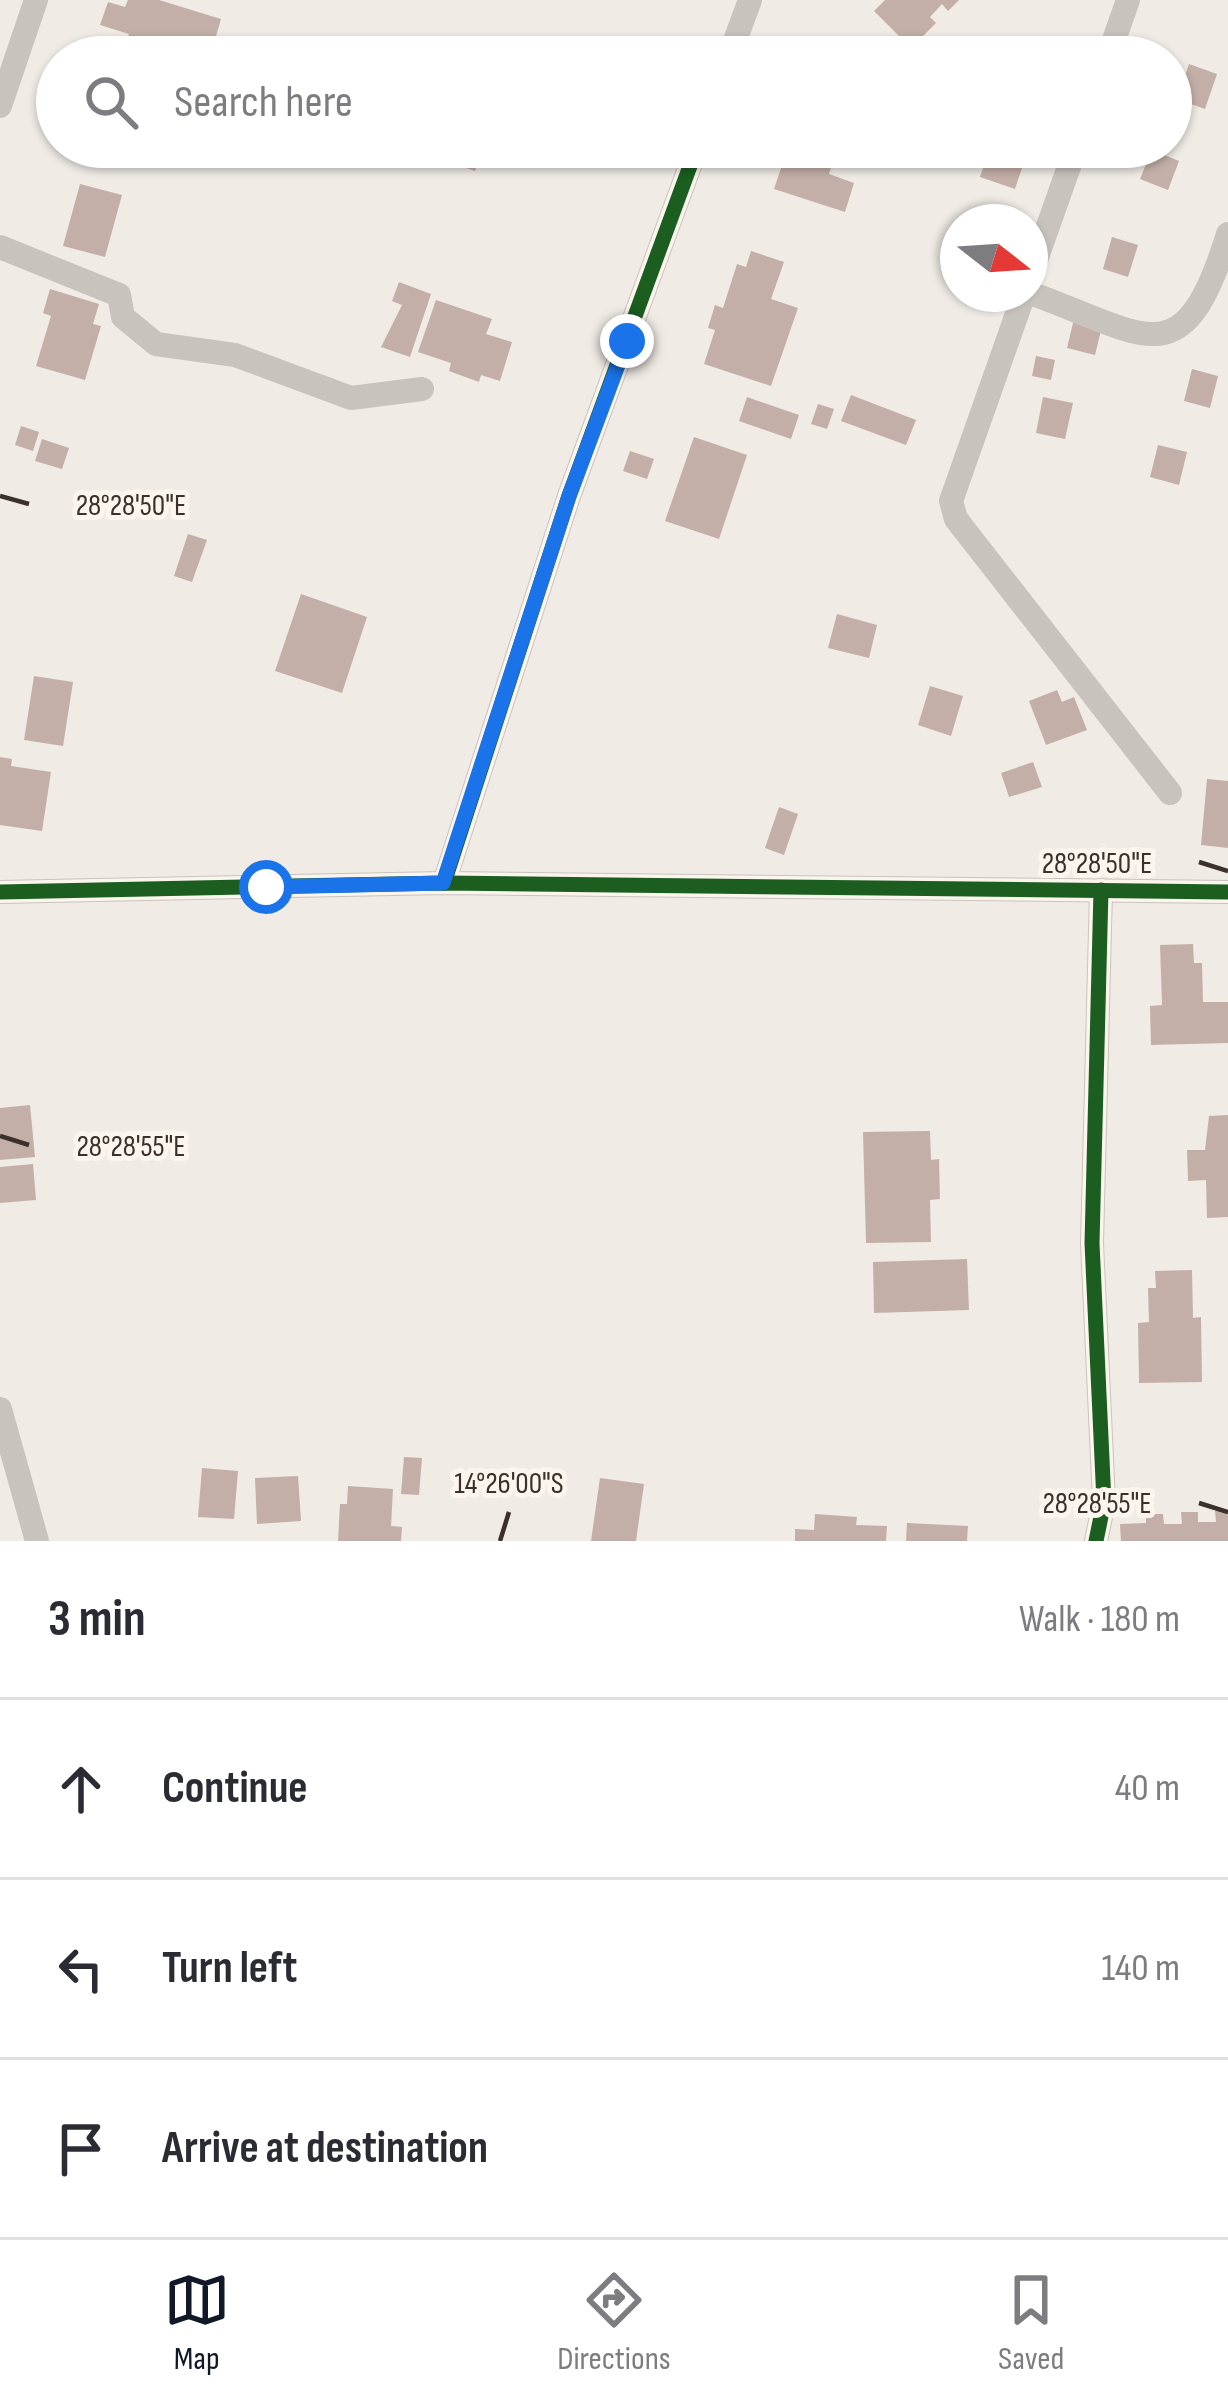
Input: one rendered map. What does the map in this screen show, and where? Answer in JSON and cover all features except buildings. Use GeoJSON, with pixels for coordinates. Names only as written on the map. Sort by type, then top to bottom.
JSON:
{"type":"FeatureCollection","features":[{"type":"Feature","properties":{"kind":"street"},"geometry":{"type":"LineString","coordinates":[[2,92],[36,0]]}},
{"type":"Feature","properties":{"kind":"street"},"geometry":{"type":"LineString","coordinates":[[737,36],[750,0]]}},
{"type":"Feature","properties":{"kind":"street"},"geometry":{"type":"LineString","coordinates":[[1115,36],[1128,0]]}},
{"type":"Feature","properties":{"kind":"street"},"geometry":{"type":"LineString","coordinates":[[443,883],[569,496],[689,168]]}},
{"type":"Feature","properties":{"kind":"street"},"geometry":{"type":"LineString","coordinates":[[1048,226],[1069,168]]}},
{"type":"Feature","properties":{"kind":"street"},"geometry":{"type":"LineString","coordinates":[[1048,300],[1140,332],[1166,336],[1190,322],[1205,301],[1228,234]]}},
{"type":"Feature","properties":{"kind":"street"},"geometry":{"type":"LineString","coordinates":[[0,247],[119,295],[123,317],[156,344],[235,356],[351,398],[422,389]]}},
{"type":"Feature","properties":{"kind":"street"},"geometry":{"type":"LineString","coordinates":[[1020,312],[951,501],[956,519],[1170,794]]}},
{"type":"Feature","properties":{"kind":"street"},"geometry":{"type":"LineString","coordinates":[[0,892],[443,883],[1228,892]]}},
{"type":"Feature","properties":{"kind":"street"},"geometry":{"type":"LineString","coordinates":[[1096,1541],[1104,1502],[1092,1243],[1101,890]]}},
{"type":"Feature","properties":{"kind":"street"},"geometry":{"type":"LineString","coordinates":[[0,1409],[37,1541]]}},
{"type":"Feature","properties":{"kind":"cycle path"},"geometry":{"type":"LineString","coordinates":[[444,883],[569,496],[689,168]]}},
{"type":"Feature","properties":{"kind":"cycle path"},"geometry":{"type":"LineString","coordinates":[[0,892],[444,883],[1228,892]]}},
{"type":"Feature","properties":{"kind":"cycle path"},"geometry":{"type":"LineString","coordinates":[[1096,1541],[1104,1502],[1092,1243],[1101,890]]}},
{"type":"Feature","properties":{"kind":"route"},"geometry":{"type":"LineString","coordinates":[[266,887],[443,883],[569,496],[627,341]]}}]}
